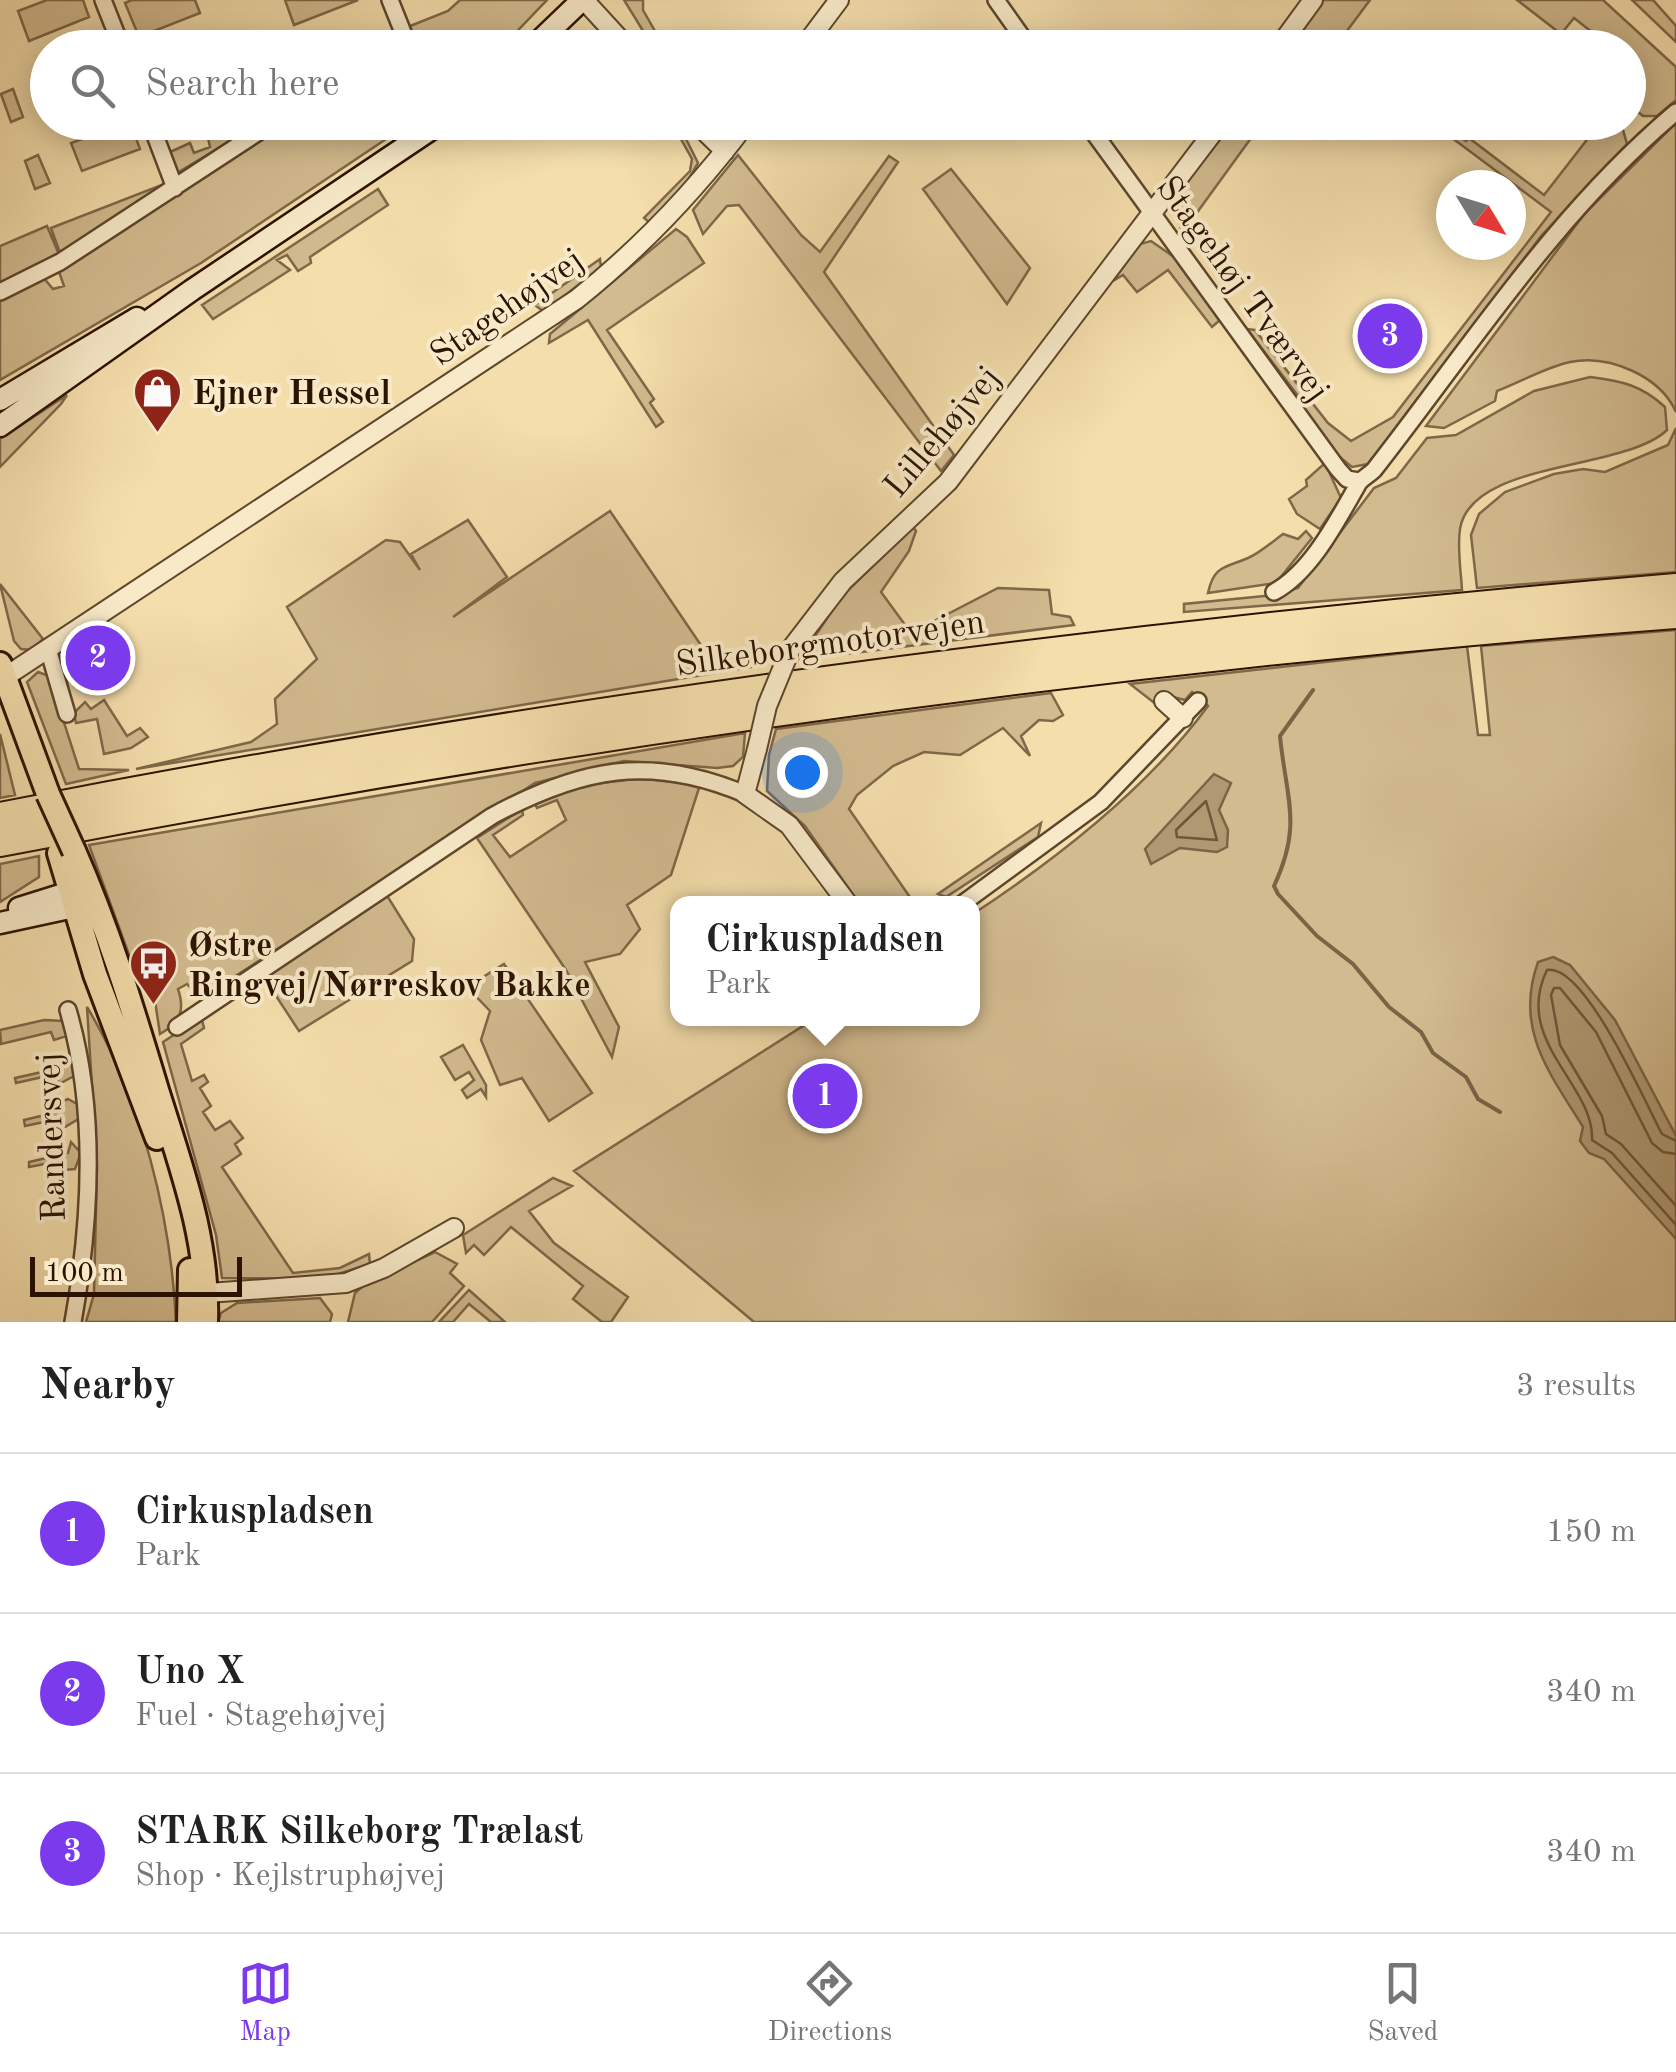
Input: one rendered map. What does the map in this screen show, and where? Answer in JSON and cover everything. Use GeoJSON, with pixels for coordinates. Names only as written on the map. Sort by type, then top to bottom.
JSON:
{"type":"FeatureCollection","features":[{"type":"Feature","properties":{"kind":"highway","name":"Silkeborgmotorvejen"},"geometry":{"type":"LineString","coordinates":[[0,817],[319,758],[826,679],[1222,631],[1676,588]]}},
{"type":"Feature","properties":{"kind":"highway","name":"Silkeborgmotorvejen"},"geometry":{"type":"LineString","coordinates":[[0,842],[318,784],[817,706],[1237,654],[1676,614]]}},
{"type":"Feature","properties":{"kind":"main road"},"geometry":{"type":"LineString","coordinates":[[551,30],[583,0]]}},
{"type":"Feature","properties":{"kind":"main road"},"geometry":{"type":"LineString","coordinates":[[0,426],[192,290],[415,140]]}},
{"type":"Feature","properties":{"kind":"main road"},"geometry":{"type":"LineString","coordinates":[[0,400],[128,323],[192,290]]}},
{"type":"Feature","properties":{"kind":"main road"},"geometry":{"type":"LineString","coordinates":[[0,413],[128,323]]}},
{"type":"Feature","properties":{"kind":"main road"},"geometry":{"type":"LineString","coordinates":[[2,671],[47,791],[162,1151],[206,1322]]}},
{"type":"Feature","properties":{"kind":"main road"},"geometry":{"type":"LineString","coordinates":[[0,914],[79,898]]}},
{"type":"Feature","properties":{"kind":"main road"},"geometry":{"type":"LineString","coordinates":[[0,923],[79,898]]}},
{"type":"Feature","properties":{"kind":"main road"},"geometry":{"type":"LineString","coordinates":[[79,898],[172,1138],[200,1238],[200,1294],[189,1322]]}},
{"type":"Feature","properties":{"kind":"street"},"geometry":{"type":"LineString","coordinates":[[103,0],[115,30]]}},
{"type":"Feature","properties":{"kind":"street"},"geometry":{"type":"LineString","coordinates":[[390,0],[402,30]]}},
{"type":"Feature","properties":{"kind":"street"},"geometry":{"type":"LineString","coordinates":[[583,0],[611,30]]}},
{"type":"Feature","properties":{"kind":"street"},"geometry":{"type":"LineString","coordinates":[[817,30],[839,0]]}},
{"type":"Feature","properties":{"kind":"street"},"geometry":{"type":"LineString","coordinates":[[996,0],[1017,30]]}},
{"type":"Feature","properties":{"kind":"street"},"geometry":{"type":"LineString","coordinates":[[1291,30],[1313,0]]}},
{"type":"Feature","properties":{"kind":"street"},"geometry":{"type":"LineString","coordinates":[[1646,139],[1676,112]]}},
{"type":"Feature","properties":{"kind":"street"},"geometry":{"type":"LineString","coordinates":[[157,140],[175,188]]}},
{"type":"Feature","properties":{"kind":"street"},"geometry":{"type":"LineString","coordinates":[[0,292],[60,262],[247,140]]}},
{"type":"Feature","properties":{"kind":"street"},"geometry":{"type":"LineString","coordinates":[[714,140],[726,151]]}},
{"type":"Feature","properties":{"kind":"street","name":"Stagehøjvej"},"geometry":{"type":"LineString","coordinates":[[2,671],[49,652],[577,300],[650,236],[734,140]]}},
{"type":"Feature","properties":{"kind":"street","name":"Stagehøj Tværvej"},"geometry":{"type":"LineString","coordinates":[[1099,140],[1338,469],[1348,479],[1359,480]]}},
{"type":"Feature","properties":{"kind":"street","name":"Lillehøjvej"},"geometry":{"type":"LineString","coordinates":[[745,794],[767,706],[790,650],[836,589],[948,482],[1207,140]]}},
{"type":"Feature","properties":{"kind":"street"},"geometry":{"type":"LineString","coordinates":[[1274,592],[1289,584],[1349,506],[1359,480],[1374,470],[1538,252],[1599,182],[1645,140]]}},
{"type":"Feature","properties":{"kind":"street"},"geometry":{"type":"LineString","coordinates":[[49,652],[67,714]]}},
{"type":"Feature","properties":{"kind":"street"},"geometry":{"type":"LineString","coordinates":[[1164,701],[1183,718]]}},
{"type":"Feature","properties":{"kind":"street"},"geometry":{"type":"LineString","coordinates":[[973,896],[1101,802],[1198,702]]}},
{"type":"Feature","properties":{"kind":"street"},"geometry":{"type":"LineString","coordinates":[[177,1027],[492,816],[536,792],[627,769],[668,770],[708,778],[745,794],[790,825],[842,896]]}},
{"type":"Feature","properties":{"kind":"street","name":"Randersvej"},"geometry":{"type":"LineString","coordinates":[[68,1010],[78,1046],[86,1132],[82,1268],[73,1322]]}},
{"type":"Feature","properties":{"kind":"street"},"geometry":{"type":"LineString","coordinates":[[200,1294],[346,1283],[384,1268],[454,1228]]}},
{"type":"Feature","properties":{"kind":"shaded area"},"geometry":{"type":"Polygon","coordinates":[[[47,0],[83,0],[89,17],[56,30],[30,30],[29,41],[18,11],[47,0]]]}},
{"type":"Feature","properties":{"kind":"shaded area"},"geometry":{"type":"Polygon","coordinates":[[[195,0],[200,13],[157,30],[136,30],[125,3],[195,0]]]}},
{"type":"Feature","properties":{"kind":"shaded area"},"geometry":{"type":"Polygon","coordinates":[[[285,0],[358,0],[294,25],[285,0]]]}},
{"type":"Feature","properties":{"kind":"shaded area"},"geometry":{"type":"Polygon","coordinates":[[[460,0],[547,0],[518,30],[411,30],[410,26],[448,11],[460,0]]]}},
{"type":"Feature","properties":{"kind":"shaded area"},"geometry":{"type":"Polygon","coordinates":[[[624,0],[643,0],[643,10],[654,30],[643,30],[624,0]]]}},
{"type":"Feature","properties":{"kind":"shaded area"},"geometry":{"type":"Polygon","coordinates":[[[1322,0],[1370,0],[1348,30],[1303,30],[1322,0]]]}},
{"type":"Feature","properties":{"kind":"shaded area"},"geometry":{"type":"Polygon","coordinates":[[[1517,0],[1603,0],[1636,30],[1589,30],[1574,18],[1564,30],[1556,30],[1517,0]]]}},
{"type":"Feature","properties":{"kind":"shaded area"},"geometry":{"type":"Polygon","coordinates":[[[1632,0],[1653,0],[1676,26],[1676,42],[1632,0]]]}},
{"type":"Feature","properties":{"kind":"shaded area"},"geometry":{"type":"Polygon","coordinates":[[[1646,39],[1676,67],[1676,100],[1657,116],[1646,116],[1646,39]]]}},
{"type":"Feature","properties":{"kind":"shaded area"},"geometry":{"type":"Polygon","coordinates":[[[13,89],[23,117],[11,122],[1,94],[13,89]]]}},
{"type":"Feature","properties":{"kind":"shaded area"},"geometry":{"type":"Polygon","coordinates":[[[1676,123],[1676,412],[1658,388],[1632,370],[1585,360],[1552,367],[1497,391],[1495,401],[1444,428],[1426,426],[1585,213],[1676,123]]]}},
{"type":"Feature","properties":{"kind":"shaded area"},"geometry":{"type":"Polygon","coordinates":[[[137,140],[140,149],[82,171],[71,143],[137,140]]]}},
{"type":"Feature","properties":{"kind":"shaded area"},"geometry":{"type":"Polygon","coordinates":[[[208,140],[232,140],[177,173],[170,152],[190,143],[194,153],[210,147],[208,140]]]}},
{"type":"Feature","properties":{"kind":"shaded area"},"geometry":{"type":"Polygon","coordinates":[[[258,140],[385,140],[201,263],[0,380],[0,298],[42,276],[53,289],[64,286],[58,269],[258,140]]]}},
{"type":"Feature","properties":{"kind":"shaded area"},"geometry":{"type":"Polygon","coordinates":[[[681,140],[686,140],[698,163],[684,187],[649,222],[644,218],[690,171],[692,159],[681,140]]]}},
{"type":"Feature","properties":{"kind":"shaded area"},"geometry":{"type":"Polygon","coordinates":[[[1220,140],[1250,140],[1188,225],[1192,237],[1188,242],[1178,210],[1182,194],[1220,140]]]}},
{"type":"Feature","properties":{"kind":"shaded area"},"geometry":{"type":"Polygon","coordinates":[[[1455,140],[1472,140],[1511,170],[1495,170],[1455,140]]]}},
{"type":"Feature","properties":{"kind":"shaded area"},"geometry":{"type":"Polygon","coordinates":[[[1587,140],[1626,140],[1627,144],[1526,256],[1526,244],[1551,212],[1526,193],[1526,181],[1544,195],[1587,140]]]}},
{"type":"Feature","properties":{"kind":"shaded area"},"geometry":{"type":"Polygon","coordinates":[[[38,155],[50,183],[35,189],[25,161],[38,155]]]}},
{"type":"Feature","properties":{"kind":"shaded area"},"geometry":{"type":"Polygon","coordinates":[[[738,155],[801,235],[820,252],[889,156],[898,162],[824,272],[954,455],[941,471],[739,205],[727,206],[703,234],[693,210],[738,155]]]}},
{"type":"Feature","properties":{"kind":"shaded area"},"geometry":{"type":"Polygon","coordinates":[[[951,169],[1030,268],[1007,304],[923,189],[951,169]]]}},
{"type":"Feature","properties":{"kind":"shaded area"},"geometry":{"type":"Polygon","coordinates":[[[164,184],[162,188],[60,253],[51,228],[164,184]]]}},
{"type":"Feature","properties":{"kind":"shaded area"},"geometry":{"type":"Polygon","coordinates":[[[378,189],[388,205],[310,257],[311,263],[298,271],[287,255],[277,260],[290,270],[213,319],[202,305],[378,189]]]}},
{"type":"Feature","properties":{"kind":"shaded area"},"geometry":{"type":"Polygon","coordinates":[[[47,226],[60,257],[0,282],[0,246],[47,226]]]}},
{"type":"Feature","properties":{"kind":"shaded area"},"geometry":{"type":"Polygon","coordinates":[[[676,229],[687,237],[704,263],[607,330],[654,399],[650,403],[663,422],[656,427],[588,320],[549,343],[550,334],[676,229]]]}},
{"type":"Feature","properties":{"kind":"shaded area"},"geometry":{"type":"Polygon","coordinates":[[[1151,241],[1174,257],[1220,320],[1212,327],[1168,270],[1137,292],[1123,275],[1113,281],[1140,244],[1151,241]]]}},
{"type":"Feature","properties":{"kind":"shaded area"},"geometry":{"type":"Polygon","coordinates":[[[600,259],[601,267],[544,312],[535,305],[600,259]]]}},
{"type":"Feature","properties":{"kind":"shaded area"},"geometry":{"type":"Polygon","coordinates":[[[1514,260],[1523,260],[1368,464],[1352,467],[1336,454],[1305,405],[1247,329],[1255,330],[1328,423],[1351,441],[1393,417],[1514,260]]]}},
{"type":"Feature","properties":{"kind":"shaded area"},"geometry":{"type":"Polygon","coordinates":[[[1590,377],[1621,382],[1648,394],[1665,407],[1667,430],[1618,453],[1519,478],[1491,490],[1470,507],[1460,529],[1462,590],[1184,612],[1184,604],[1274,595],[1298,588],[1374,488],[1396,478],[1427,438],[1456,435],[1534,391],[1590,377]]]}},
{"type":"Feature","properties":{"kind":"shaded area"},"geometry":{"type":"Polygon","coordinates":[[[67,395],[61,404],[0,467],[0,439],[67,395]]]}},
{"type":"Feature","properties":{"kind":"shaded area"},"geometry":{"type":"Polygon","coordinates":[[[1676,428],[1676,572],[1477,588],[1471,535],[1479,514],[1505,492],[1554,474],[1583,469],[1605,472],[1668,445],[1676,428]]]}},
{"type":"Feature","properties":{"kind":"shaded area"},"geometry":{"type":"Polygon","coordinates":[[[1325,463],[1341,498],[1320,529],[1297,514],[1289,499],[1307,486],[1306,480],[1325,463]]]}},
{"type":"Feature","properties":{"kind":"shaded area"},"geometry":{"type":"Polygon","coordinates":[[[610,511],[715,666],[763,665],[136,769],[251,742],[277,724],[275,699],[317,659],[287,607],[386,540],[400,542],[420,570],[411,554],[468,520],[507,577],[453,617],[610,511]]]}},
{"type":"Feature","properties":{"kind":"shaded area"},"geometry":{"type":"Polygon","coordinates":[[[913,527],[916,531],[909,551],[881,592],[911,633],[998,588],[1049,590],[1052,614],[1070,617],[1074,625],[799,660],[842,596],[913,527]]]}},
{"type":"Feature","properties":{"kind":"shaded area"},"geometry":{"type":"Polygon","coordinates":[[[1306,531],[1312,538],[1276,583],[1208,593],[1222,569],[1252,556],[1283,534],[1298,539],[1306,531]]]}},
{"type":"Feature","properties":{"kind":"shaded area"},"geometry":{"type":"Polygon","coordinates":[[[0,584],[43,639],[32,650],[21,649],[14,641],[0,584]]]}},
{"type":"Feature","properties":{"kind":"shaded area"},"geometry":{"type":"Polygon","coordinates":[[[1676,630],[1676,1322],[754,1322],[574,1171],[803,1026],[980,1026],[980,909],[1100,820],[1158,766],[1208,706],[1192,692],[1185,700],[1165,695],[1157,705],[1130,684],[1467,646],[1478,735],[1490,735],[1481,646],[1676,630]]]}},
{"type":"Feature","properties":{"kind":"shaded area"},"geometry":{"type":"Polygon","coordinates":[[[38,672],[49,676],[79,769],[129,770],[66,784],[27,682],[38,672]]]}},
{"type":"Feature","properties":{"kind":"shaded area"},"geometry":{"type":"Polygon","coordinates":[[[1051,693],[1063,715],[1053,721],[1039,720],[1021,736],[1030,756],[1003,728],[960,755],[924,752],[893,766],[857,795],[849,809],[909,896],[854,896],[805,826],[767,791],[769,755],[776,729],[1051,693]]]}},
{"type":"Feature","properties":{"kind":"shaded area"},"geometry":{"type":"Polygon","coordinates":[[[104,700],[127,736],[140,728],[148,737],[131,748],[104,754],[97,719],[76,723],[74,713],[85,702],[91,709],[104,700]]]}},
{"type":"Feature","properties":{"kind":"shaded area"},"geometry":{"type":"Polygon","coordinates":[[[745,733],[743,757],[733,766],[624,761],[535,783],[206,995],[196,994],[187,984],[178,989],[180,1015],[160,1034],[155,1001],[132,963],[89,845],[745,733]]]}},
{"type":"Feature","properties":{"kind":"shaded area"},"geometry":{"type":"Polygon","coordinates":[[[0,734],[15,795],[0,798],[0,734]]]}},
{"type":"Feature","properties":{"kind":"shaded area"},"geometry":{"type":"Polygon","coordinates":[[[641,778],[700,785],[671,875],[627,905],[640,929],[620,954],[585,962],[619,1027],[612,1057],[566,970],[477,838],[522,809],[523,815],[493,835],[510,857],[566,820],[557,800],[537,808],[534,802],[586,785],[641,778]]]}},
{"type":"Feature","properties":{"kind":"shaded area"},"geometry":{"type":"Polygon","coordinates":[[[1041,823],[1038,837],[948,896],[938,894],[1041,823]]]}},
{"type":"Feature","properties":{"kind":"shaded area"},"geometry":{"type":"Polygon","coordinates":[[[39,856],[39,877],[0,902],[0,864],[39,856]]]}},
{"type":"Feature","properties":{"kind":"shaded area"},"geometry":{"type":"Polygon","coordinates":[[[386,894],[414,939],[412,961],[299,1031],[263,976],[386,894]]]}},
{"type":"Feature","properties":{"kind":"shaded area"},"geometry":{"type":"Polygon","coordinates":[[[504,964],[592,1093],[549,1121],[522,1078],[500,1085],[481,1040],[490,1011],[467,987],[504,964]]]}},
{"type":"Feature","properties":{"kind":"shaded area"},"geometry":{"type":"Polygon","coordinates":[[[87,1007],[123,1080],[150,1159],[168,1241],[176,1322],[86,1322],[94,1294],[97,1167],[87,1007]]]}},
{"type":"Feature","properties":{"kind":"shaded area"},"geometry":{"type":"Polygon","coordinates":[[[44,1020],[64,1021],[67,1036],[54,1040],[51,1032],[1,1044],[0,1030],[44,1020]]]}},
{"type":"Feature","properties":{"kind":"shaded area"},"geometry":{"type":"Polygon","coordinates":[[[202,1020],[204,1028],[181,1044],[192,1081],[204,1075],[208,1082],[200,1088],[211,1106],[203,1112],[215,1130],[230,1121],[243,1138],[235,1144],[241,1154],[222,1167],[293,1273],[340,1268],[369,1254],[370,1264],[322,1279],[222,1278],[216,1235],[163,1042],[202,1020]]]}},
{"type":"Feature","properties":{"kind":"shaded area"},"geometry":{"type":"Polygon","coordinates":[[[463,1045],[486,1085],[486,1097],[481,1089],[467,1098],[462,1090],[474,1080],[469,1072],[455,1080],[441,1057],[463,1045]]]}},
{"type":"Feature","properties":{"kind":"shaded area"},"geometry":{"type":"Polygon","coordinates":[[[68,1055],[76,1075],[59,1084],[56,1074],[16,1083],[15,1078],[60,1068],[58,1058],[68,1055]]]}},
{"type":"Feature","properties":{"kind":"shaded area"},"geometry":{"type":"Polygon","coordinates":[[[68,1099],[79,1105],[80,1118],[65,1127],[63,1118],[25,1126],[24,1120],[62,1111],[61,1102],[68,1099]]]}},
{"type":"Feature","properties":{"kind":"shaded area"},"geometry":{"type":"Polygon","coordinates":[[[71,1142],[81,1153],[75,1169],[64,1170],[60,1161],[29,1167],[29,1162],[68,1153],[71,1142]]]}},
{"type":"Feature","properties":{"kind":"shaded area"},"geometry":{"type":"Polygon","coordinates":[[[553,1178],[572,1186],[529,1211],[554,1243],[628,1297],[611,1322],[602,1322],[573,1299],[583,1286],[511,1227],[484,1255],[474,1245],[466,1253],[463,1235],[553,1178]]]}},
{"type":"Feature","properties":{"kind":"shaded area"},"geometry":{"type":"Polygon","coordinates":[[[435,1252],[457,1264],[450,1273],[464,1286],[432,1322],[348,1322],[355,1293],[364,1285],[435,1252]]]}},
{"type":"Feature","properties":{"kind":"shaded area"},"geometry":{"type":"Polygon","coordinates":[[[469,1290],[505,1322],[491,1322],[469,1304],[453,1322],[439,1322],[469,1290]]]}},
{"type":"Feature","properties":{"kind":"shaded area"},"geometry":{"type":"Polygon","coordinates":[[[320,1298],[332,1314],[330,1322],[218,1322],[221,1313],[237,1303],[320,1298]]]}},
{"type":"Feature","properties":{"kind":"water"},"geometry":{"type":"Polygon","coordinates":[[[1214,774],[1231,783],[1219,810],[1228,830],[1227,847],[1217,852],[1180,848],[1151,864],[1145,849],[1214,774]]]}},
{"type":"Feature","properties":{"kind":"water"},"geometry":{"type":"Polygon","coordinates":[[[1553,957],[1570,965],[1615,1020],[1676,1136],[1676,1239],[1604,1159],[1589,1153],[1580,1141],[1583,1127],[1547,1068],[1530,1008],[1538,962],[1553,957]]]}},
{"type":"Feature","properties":{"kind":"waterway"},"geometry":{"type":"LineString","coordinates":[[1313,690],[1280,736],[1290,828],[1274,886],[1317,936],[1353,964],[1389,1007],[1421,1032],[1433,1053],[1466,1077],[1478,1099],[1500,1112]]}},
{"type":"Feature","properties":{"kind":"place","name":"STARK Silkeborg Trælast"},"geometry":{"type":"Point","coordinates":[1390,336]}},
{"type":"Feature","properties":{"kind":"place","name":"Ejner Hessel"},"geometry":{"type":"Point","coordinates":[157,434]}},
{"type":"Feature","properties":{"kind":"place","name":"Uno X"},"geometry":{"type":"Point","coordinates":[98,658]}},
{"type":"Feature","properties":{"kind":"place","name":"Østre Ringvej/Nørreskov Bakke"},"geometry":{"type":"Point","coordinates":[153,1006]}},
{"type":"Feature","properties":{"kind":"place","name":"Cirkuspladsen"},"geometry":{"type":"Point","coordinates":[825,1096]}}]}
